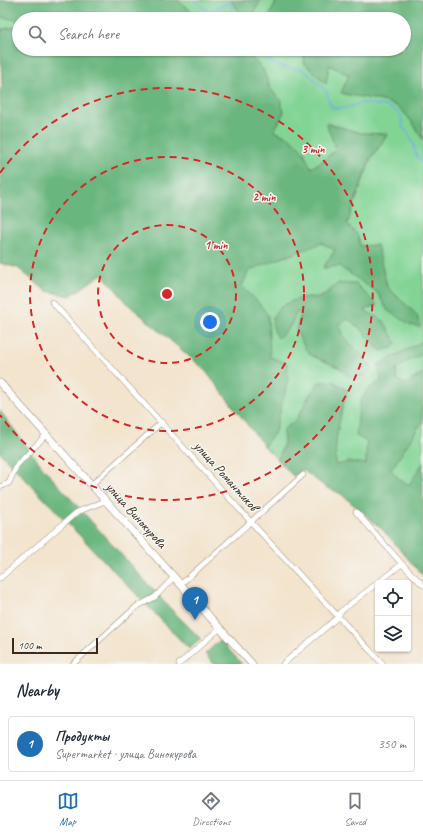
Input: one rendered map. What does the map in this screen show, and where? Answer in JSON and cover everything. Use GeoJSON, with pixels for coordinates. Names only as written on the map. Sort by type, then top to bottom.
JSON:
{"type":"FeatureCollection","features":[{"type":"Feature","properties":{"kind":"main road","name":"улица Винокурова"},"geometry":{"type":"LineString","coordinates":[[0,383],[252,664]]}},
{"type":"Feature","properties":{"kind":"street","name":"улица Романтиков"},"geometry":{"type":"LineString","coordinates":[[52,302],[251,522],[383,664]]}},
{"type":"Feature","properties":{"kind":"street"},"geometry":{"type":"LineString","coordinates":[[92,486],[162,422]]}},
{"type":"Feature","properties":{"kind":"street"},"geometry":{"type":"LineString","coordinates":[[0,487],[9,483],[17,465],[46,435]]}},
{"type":"Feature","properties":{"kind":"street"},"geometry":{"type":"LineString","coordinates":[[181,584],[303,475]]}},
{"type":"Feature","properties":{"kind":"street"},"geometry":{"type":"LineString","coordinates":[[0,578],[77,512],[105,501]]}},
{"type":"Feature","properties":{"kind":"street"},"geometry":{"type":"LineString","coordinates":[[356,512],[423,586]]}},
{"type":"Feature","properties":{"kind":"street"},"geometry":{"type":"LineString","coordinates":[[283,664],[338,617],[340,612],[402,564]]}},
{"type":"Feature","properties":{"kind":"street"},"geometry":{"type":"LineString","coordinates":[[72,664],[136,607],[155,597],[174,577]]}},
{"type":"Feature","properties":{"kind":"street"},"geometry":{"type":"LineString","coordinates":[[179,664],[220,628]]}},
{"type":"Feature","properties":{"kind":"green space"},"geometry":{"type":"Polygon","coordinates":[[[0,0],[177,0],[192,12],[12,12],[12,19],[0,17],[0,0]]]}},
{"type":"Feature","properties":{"kind":"green space"},"geometry":{"type":"Polygon","coordinates":[[[177,0],[231,0],[239,12],[192,12],[177,0]]]}},
{"type":"Feature","properties":{"kind":"green space"},"geometry":{"type":"Polygon","coordinates":[[[231,0],[261,0],[254,12],[239,12],[231,0]]]}},
{"type":"Feature","properties":{"kind":"green space"},"geometry":{"type":"Polygon","coordinates":[[[261,0],[277,0],[271,12],[254,12],[261,0]]]}},
{"type":"Feature","properties":{"kind":"green space"},"geometry":{"type":"Polygon","coordinates":[[[277,0],[423,0],[423,140],[409,118],[403,111],[394,105],[380,100],[341,93],[349,75],[329,65],[326,84],[304,63],[304,56],[411,56],[411,12],[271,12],[277,0]]]}},
{"type":"Feature","properties":{"kind":"green space"},"geometry":{"type":"Polygon","coordinates":[[[0,17],[12,19],[12,27],[2,29],[0,34],[0,17]]]}},
{"type":"Feature","properties":{"kind":"green space"},"geometry":{"type":"Polygon","coordinates":[[[12,28],[12,56],[250,56],[263,69],[270,88],[280,100],[284,112],[274,131],[290,138],[303,150],[311,168],[324,160],[336,149],[326,123],[361,133],[388,134],[370,159],[347,224],[358,235],[360,246],[377,245],[387,287],[417,315],[420,327],[411,325],[388,311],[377,292],[339,266],[323,268],[335,250],[322,243],[249,270],[242,286],[268,315],[270,357],[287,363],[288,380],[275,432],[264,446],[204,369],[129,305],[102,274],[70,296],[46,291],[18,268],[0,263],[0,90],[2,87],[0,34],[2,30],[12,28]]]}},
{"type":"Feature","properties":{"kind":"green space"},"geometry":{"type":"Polygon","coordinates":[[[250,56],[304,56],[304,63],[326,83],[329,65],[349,75],[341,93],[380,100],[394,105],[403,111],[409,118],[423,140],[423,341],[378,365],[381,381],[368,389],[366,464],[349,462],[336,466],[335,456],[337,437],[347,390],[319,383],[309,396],[297,419],[283,430],[284,443],[278,460],[264,446],[275,432],[281,406],[256,300],[242,286],[249,270],[322,243],[335,250],[324,268],[339,266],[377,292],[388,311],[402,301],[387,287],[377,245],[360,246],[358,235],[347,224],[371,159],[388,134],[361,133],[326,123],[336,149],[324,160],[311,168],[290,138],[274,131],[284,112],[280,100],[270,88],[263,69],[250,56]],[[338,283],[328,292],[318,296],[308,297],[297,312],[301,313],[311,355],[340,368],[349,377],[361,355],[344,337],[339,325],[348,319],[362,330],[370,341],[363,310],[377,305],[338,283]]]}},
{"type":"Feature","properties":{"kind":"green space"},"geometry":{"type":"Polygon","coordinates":[[[338,283],[356,284],[377,305],[364,310],[384,321],[396,343],[392,348],[381,351],[370,341],[362,330],[348,319],[339,325],[344,337],[372,367],[366,376],[349,377],[340,368],[311,355],[305,348],[296,331],[301,313],[297,312],[289,328],[278,338],[274,329],[272,322],[277,310],[298,299],[306,297],[318,298],[324,296],[338,283]]]}},
{"type":"Feature","properties":{"kind":"green space"},"geometry":{"type":"Polygon","coordinates":[[[423,341],[423,354],[396,369],[397,380],[406,384],[423,373],[423,420],[391,470],[399,479],[409,485],[423,463],[423,576],[383,530],[341,494],[324,486],[303,470],[294,477],[278,460],[284,443],[283,430],[297,419],[309,396],[319,382],[333,381],[347,390],[337,437],[335,456],[336,465],[349,462],[366,464],[367,442],[356,436],[360,401],[368,389],[381,381],[378,365],[423,341]]]}},
{"type":"Feature","properties":{"kind":"green space"},"geometry":{"type":"Polygon","coordinates":[[[423,354],[423,373],[406,384],[397,380],[396,369],[423,354]]]}},
{"type":"Feature","properties":{"kind":"green space"},"geometry":{"type":"Polygon","coordinates":[[[0,411],[44,469],[165,603],[201,639],[189,649],[0,453],[0,411]]]}},
{"type":"Feature","properties":{"kind":"green space"},"geometry":{"type":"Polygon","coordinates":[[[423,420],[423,463],[409,485],[399,479],[391,470],[423,420]]]}},
{"type":"Feature","properties":{"kind":"green space"},"geometry":{"type":"Polygon","coordinates":[[[220,640],[242,664],[214,664],[205,654],[220,640]]]}},
{"type":"Feature","properties":{"kind":"waterway"},"geometry":{"type":"LineString","coordinates":[[193,0],[209,11],[225,4],[232,4],[232,12]]}},
{"type":"Feature","properties":{"kind":"waterway"},"geometry":{"type":"LineString","coordinates":[[269,56],[270,62],[285,68],[302,69],[327,92],[329,102],[333,108],[344,108],[363,103],[385,106],[393,109],[401,116],[403,128],[408,133],[414,145],[415,153],[423,164]]}},
{"type":"Feature","properties":{"kind":"place","name":"Продукты"},"geometry":{"type":"Point","coordinates":[195,620]}}]}
